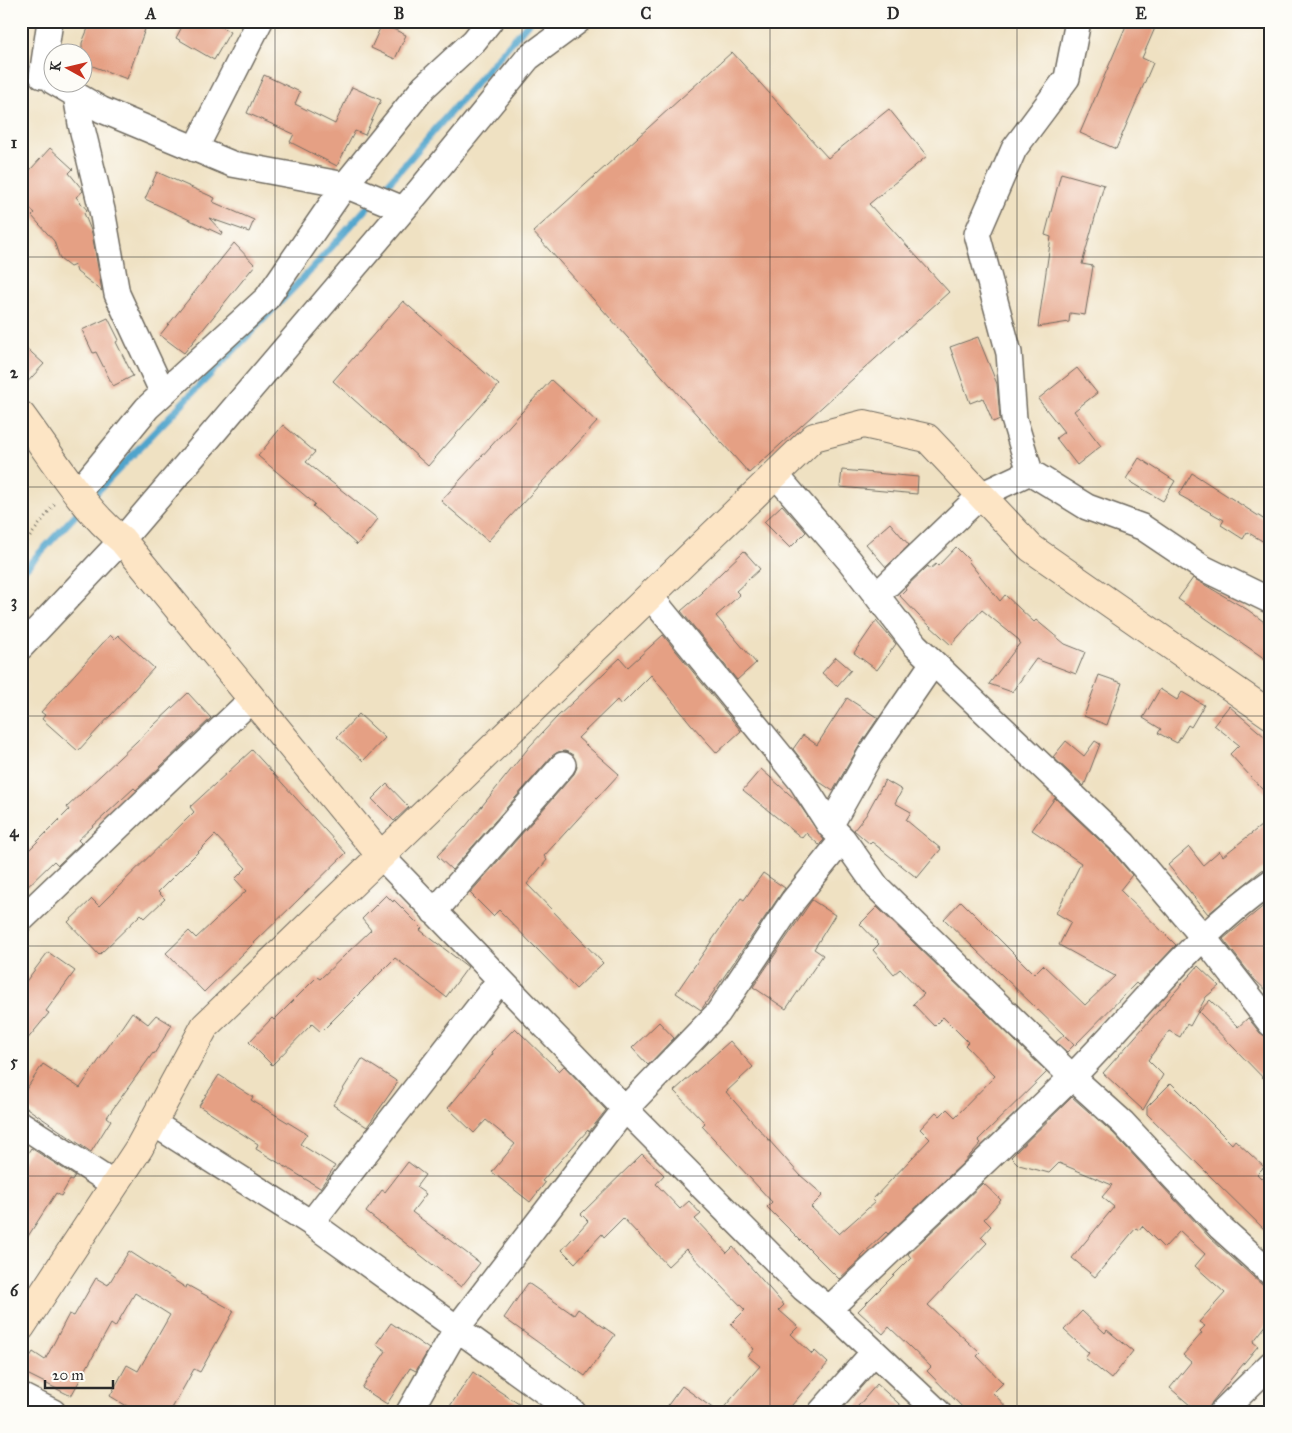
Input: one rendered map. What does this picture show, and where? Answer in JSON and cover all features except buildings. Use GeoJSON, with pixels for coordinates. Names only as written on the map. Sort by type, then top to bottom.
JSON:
{"type":"FeatureCollection","features":[{"type":"Feature","properties":{"kind":"street"},"geometry":{"type":"LineString","coordinates":[[47,42],[50,21]]}},
{"type":"Feature","properties":{"kind":"street"},"geometry":{"type":"LineString","coordinates":[[195,149],[260,21]]}},
{"type":"Feature","properties":{"kind":"street"},"geometry":{"type":"LineString","coordinates":[[74,487],[162,393],[267,298],[351,188],[424,87],[474,41],[490,21]]}},
{"type":"Feature","properties":{"kind":"street"},"geometry":{"type":"LineString","coordinates":[[21,647],[395,206],[528,58],[578,21]]}},
{"type":"Feature","properties":{"kind":"street"},"geometry":{"type":"LineString","coordinates":[[1078,21],[1067,78],[1014,149],[977,234],[1009,353],[1014,419],[1030,472],[1087,506],[1142,527],[1203,568],[1271,601]]}},
{"type":"Feature","properties":{"kind":"street"},"geometry":{"type":"LineString","coordinates":[[69,92],[102,110],[232,164],[351,188],[395,206]]}},
{"type":"Feature","properties":{"kind":"street"},"geometry":{"type":"LineString","coordinates":[[76,96],[102,210],[117,294],[162,393]]}},
{"type":"Feature","properties":{"kind":"street"},"geometry":{"type":"LineString","coordinates":[[21,415],[74,487],[381,856],[625,1109],[804,1288],[830,1309],[938,1412]]}},
{"type":"Feature","properties":{"kind":"street"},"geometry":{"type":"LineString","coordinates":[[21,1327],[115,1185],[153,1122],[205,1026],[814,437],[864,424],[927,438],[1031,548],[1271,715]]}},
{"type":"Feature","properties":{"kind":"street"},"geometry":{"type":"LineString","coordinates":[[876,595],[981,495],[1030,472]]}},
{"type":"Feature","properties":{"kind":"street"},"geometry":{"type":"LineString","coordinates":[[776,475],[916,645],[1124,844],[1203,937],[1271,1024]]}},
{"type":"Feature","properties":{"kind":"street"},"geometry":{"type":"LineString","coordinates":[[650,596],[801,781],[877,887],[1072,1077],[1123,1123],[1220,1227],[1271,1273]]}},
{"type":"Feature","properties":{"kind":"street"},"geometry":{"type":"LineString","coordinates":[[408,1412],[457,1328],[625,1109],[718,1013],[837,833],[870,755],[933,663]]}},
{"type":"Feature","properties":{"kind":"street"},"geometry":{"type":"LineString","coordinates":[[21,920],[252,699]]}},
{"type":"Feature","properties":{"kind":"street"},"geometry":{"type":"LineString","coordinates":[[434,912],[563,765]]}},
{"type":"Feature","properties":{"kind":"street"},"geometry":{"type":"LineString","coordinates":[[830,1309],[1072,1077],[1203,937],[1245,899],[1271,882]]}},
{"type":"Feature","properties":{"kind":"street"},"geometry":{"type":"LineString","coordinates":[[311,1223],[500,980]]}},
{"type":"Feature","properties":{"kind":"street"},"geometry":{"type":"LineString","coordinates":[[153,1122],[311,1223],[573,1412]]}},
{"type":"Feature","properties":{"kind":"street"},"geometry":{"type":"LineString","coordinates":[[21,1124],[115,1185]]}},
{"type":"Feature","properties":{"kind":"street"},"geometry":{"type":"LineString","coordinates":[[821,1412],[874,1352]]}},
{"type":"Feature","properties":{"kind":"street"},"geometry":{"type":"LineString","coordinates":[[1222,1412],[1271,1364]]}},
{"type":"Feature","properties":{"kind":"street"},"geometry":{"type":"LineString","coordinates":[[21,1396],[53,1412]]}},
{"type":"Feature","properties":{"kind":"path"},"geometry":{"type":"LineString","coordinates":[[21,549],[74,487]]}},
{"type":"Feature","properties":{"kind":"waterway"},"geometry":{"type":"LineString","coordinates":[[379,194],[530,21]]}},
{"type":"Feature","properties":{"kind":"waterway"},"geometry":{"type":"LineString","coordinates":[[90,499],[309,272],[372,202]]}},
{"type":"Feature","properties":{"kind":"waterway"},"geometry":{"type":"LineString","coordinates":[[21,573],[83,507]]}}]}
